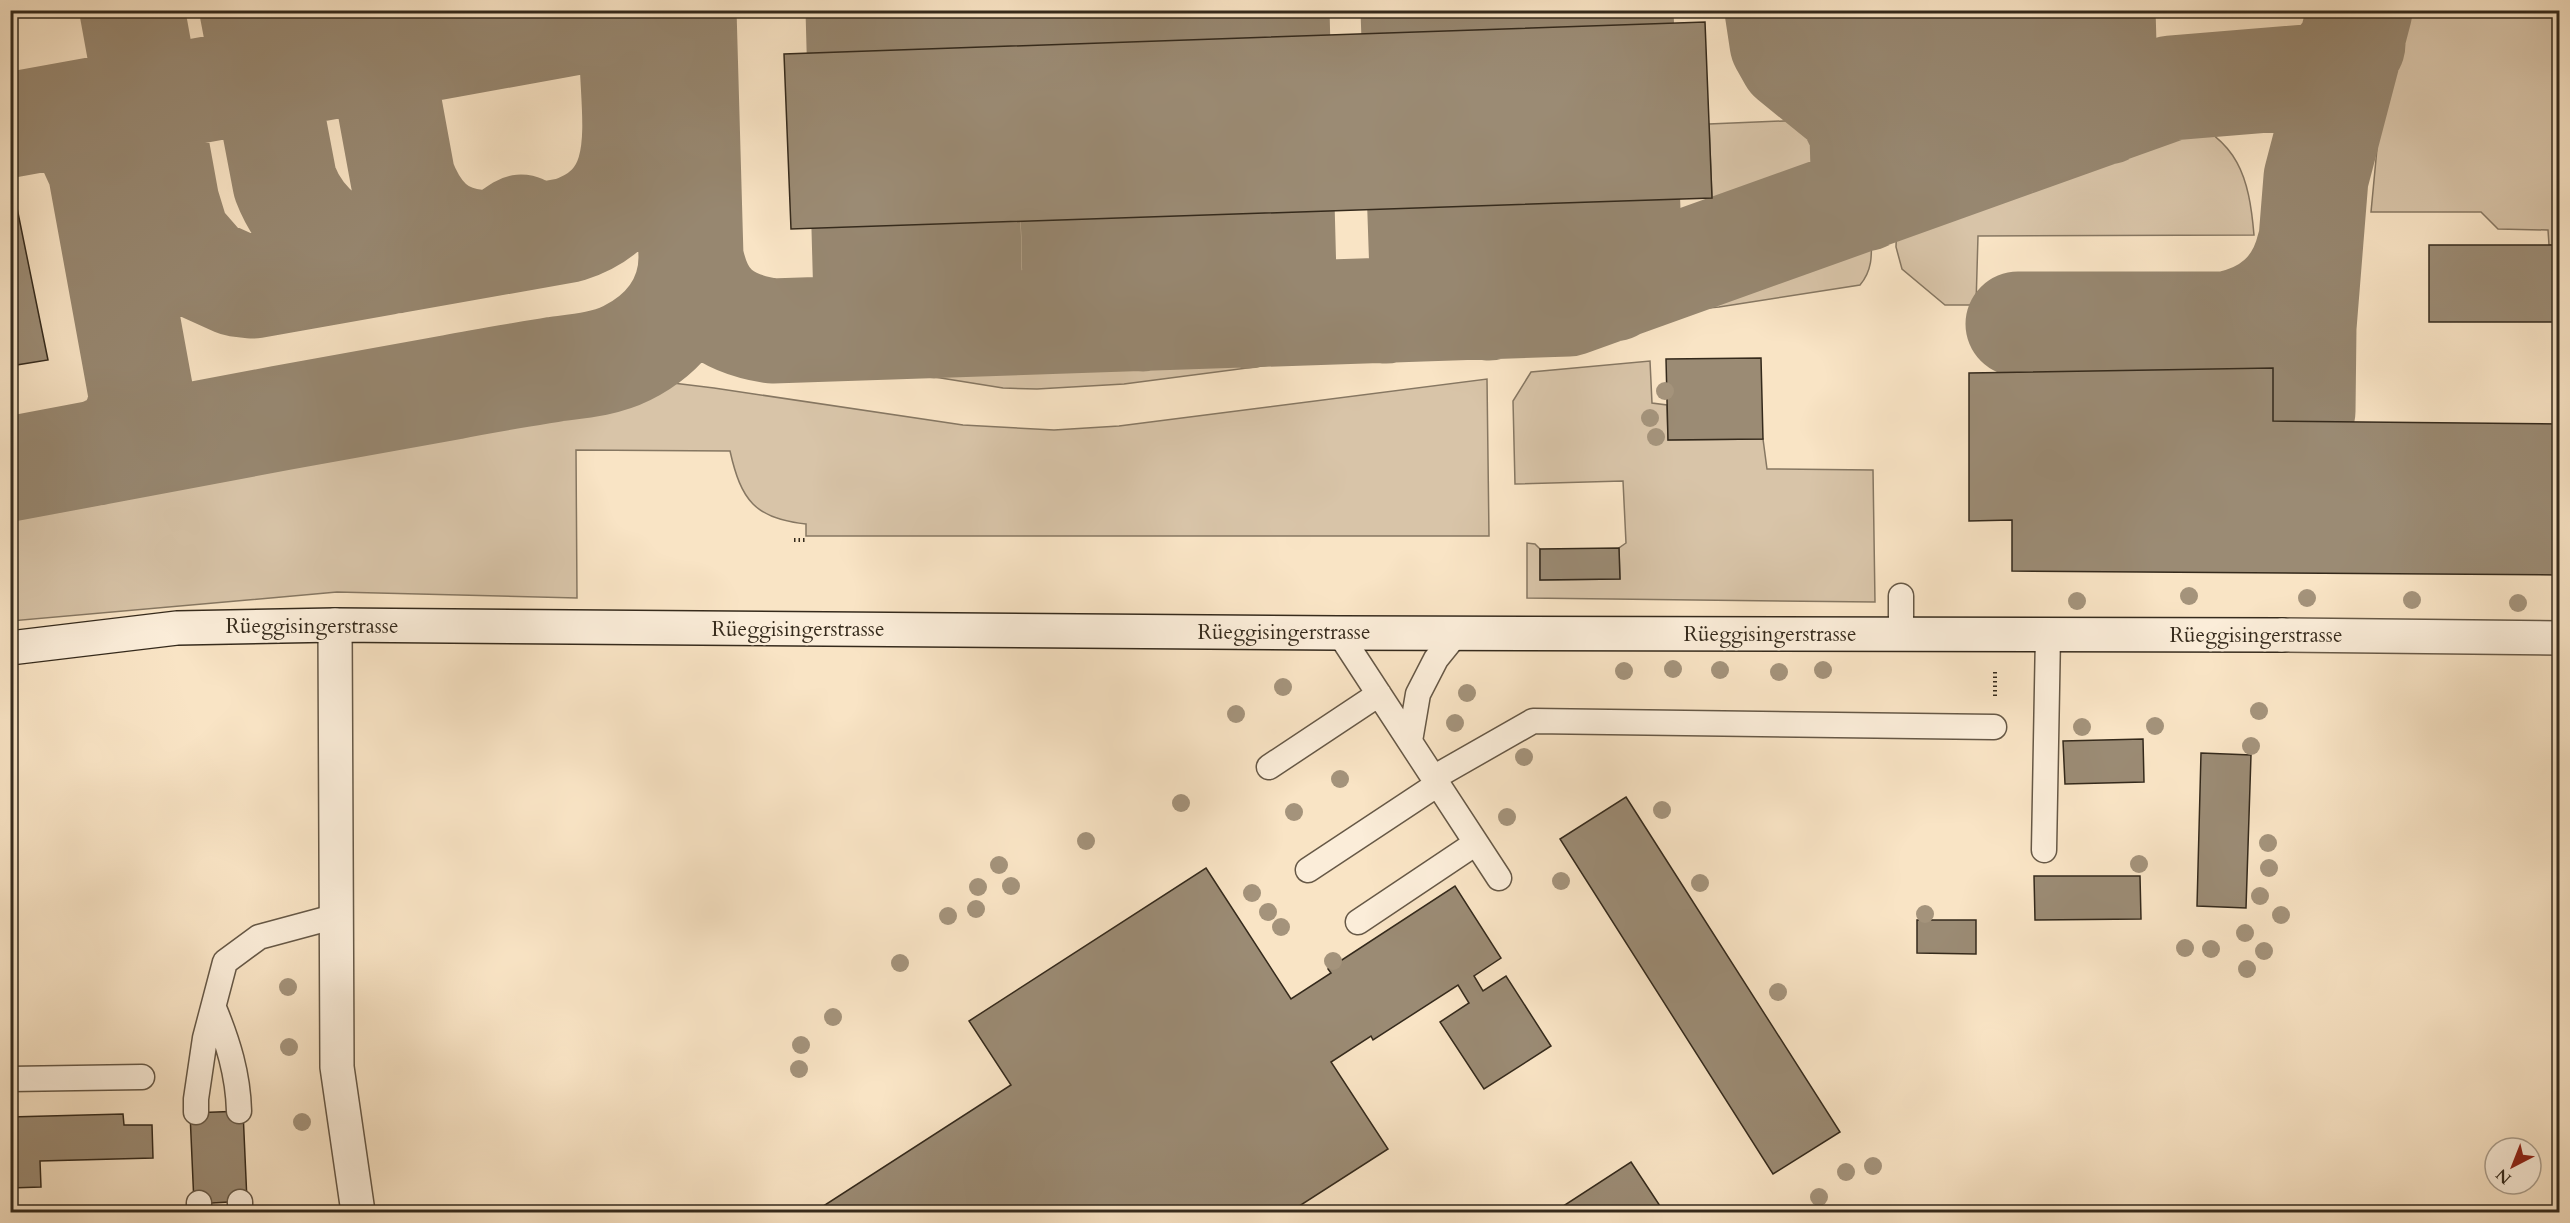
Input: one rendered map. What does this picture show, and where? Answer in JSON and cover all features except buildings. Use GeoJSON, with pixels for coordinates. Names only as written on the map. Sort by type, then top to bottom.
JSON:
{"type":"FeatureCollection","features":[{"type":"Feature","properties":{"kind":"main road","name":"Rüeggisingerstrasse"},"geometry":{"type":"LineString","coordinates":[[10,648],[177,628],[335,625],[1339,633],[2048,634],[2559,638]]}},
{"type":"Feature","properties":{"kind":"main road"},"geometry":{"type":"LineString","coordinates":[[335,625],[337,1067],[358,1212]]}},
{"type":"Feature","properties":{"kind":"lane"},"geometry":{"type":"LineString","coordinates":[[1901,596],[1901,634]]}},
{"type":"Feature","properties":{"kind":"lane"},"geometry":{"type":"LineString","coordinates":[[1339,633],[1499,878]]}},
{"type":"Feature","properties":{"kind":"lane"},"geometry":{"type":"LineString","coordinates":[[1410,741],[1418,694],[1436,659],[1456,633]]}},
{"type":"Feature","properties":{"kind":"lane"},"geometry":{"type":"LineString","coordinates":[[2044,850],[2048,634]]}},
{"type":"Feature","properties":{"kind":"lane"},"geometry":{"type":"LineString","coordinates":[[1269,768],[1379,694]]}},
{"type":"Feature","properties":{"kind":"lane"},"geometry":{"type":"LineString","coordinates":[[1308,870],[1436,781],[1533,721],[1994,727]]}},
{"type":"Feature","properties":{"kind":"lane"},"geometry":{"type":"LineString","coordinates":[[1358,922],[1476,843]]}},
{"type":"Feature","properties":{"kind":"lane"},"geometry":{"type":"LineString","coordinates":[[196,1112],[205,1038],[225,962],[259,937],[337,916]]}},
{"type":"Feature","properties":{"kind":"lane"},"geometry":{"type":"LineString","coordinates":[[214,1008],[228,1042],[238,1087],[239,1111]]}},
{"type":"Feature","properties":{"kind":"lane"},"geometry":{"type":"LineString","coordinates":[[10,1079],[142,1077]]}},
{"type":"Feature","properties":{"kind":"path"},"geometry":{"type":"LineString","coordinates":[[794,540],[805,540]]}},
{"type":"Feature","properties":{"kind":"shaded area"},"geometry":{"type":"Polygon","coordinates":[[[2390,11],[2559,11],[2559,245],[2549,245],[2548,230],[2498,229],[2481,212],[2371,212],[2390,11]]]}},
{"type":"Feature","properties":{"kind":"shaded area"},"geometry":{"type":"Polygon","coordinates":[[[2180,116],[2215,136],[2237,162],[2248,195],[2254,235],[1978,236],[1976,305],[1945,305],[1902,269],[1896,247],[1897,218],[2180,116]]]}},
{"type":"Feature","properties":{"kind":"shaded area"},"geometry":{"type":"Polygon","coordinates":[[[1807,120],[1825,127],[1830,144],[1829,163],[1823,178],[1815,186],[1744,211],[1721,206],[1712,198],[1709,124],[1807,120]]]}},
{"type":"Feature","properties":{"kind":"shaded area"},"geometry":{"type":"Polygon","coordinates":[[[1871,227],[1870,265],[1860,285],[1719,307],[1709,308],[1704,305],[1705,292],[1714,283],[1871,227]]]}},
{"type":"Feature","properties":{"kind":"shaded area"},"geometry":{"type":"Polygon","coordinates":[[[1455,338],[1456,341],[1124,384],[1037,389],[1003,388],[829,360],[829,358],[1455,338]]]}},
{"type":"Feature","properties":{"kind":"shaded area"},"geometry":{"type":"Polygon","coordinates":[[[1650,361],[1652,403],[1667,405],[1668,440],[1763,439],[1767,469],[1873,470],[1875,602],[1527,598],[1527,543],[1535,544],[1540,549],[1540,580],[1620,579],[1619,548],[1626,543],[1623,481],[1515,484],[1513,401],[1531,372],[1650,361]]]}},
{"type":"Feature","properties":{"kind":"shaded area"},"geometry":{"type":"Polygon","coordinates":[[[1487,379],[1489,536],[806,536],[806,524],[774,517],[762,512],[753,504],[739,482],[730,451],[576,450],[577,598],[337,592],[11,621],[11,500],[645,386],[673,383],[963,425],[1054,430],[1119,426],[1487,379]]]}},
{"type":"Feature","properties":{"kind":"taxiway"},"geometry":{"type":"LineString","coordinates":[[132,10],[167,203],[178,239],[205,270],[236,284],[253,286],[569,230],[595,218],[614,201],[625,182],[632,160],[635,136],[632,58]]}},
{"type":"Feature","properties":{"kind":"taxiway"},"geometry":{"type":"LineString","coordinates":[[252,10],[285,183],[293,200],[314,228],[343,247],[376,259],[395,261]]}},
{"type":"Feature","properties":{"kind":"taxiway"},"geometry":{"type":"LineString","coordinates":[[372,10],[403,179],[415,204],[422,214],[440,230],[464,240],[494,243],[521,227]]}},
{"type":"Feature","properties":{"kind":"taxiway"},"geometry":{"type":"LineString","coordinates":[[10,125],[643,10]]}},
{"type":"Feature","properties":{"kind":"taxiway"},"geometry":{"type":"LineString","coordinates":[[684,10],[691,257],[695,274],[708,300],[717,309],[740,323],[772,331],[1568,304],[2171,88],[2318,76],[2334,67],[2353,44]]}},
{"type":"Feature","properties":{"kind":"taxiway"},"geometry":{"type":"LineString","coordinates":[[830,329],[850,322],[866,302],[858,10]]}},
{"type":"Feature","properties":{"kind":"taxiway"},"geometry":{"type":"LineString","coordinates":[[934,326],[955,317],[970,299],[963,10]]}},
{"type":"Feature","properties":{"kind":"taxiway"},"geometry":{"type":"LineString","coordinates":[[1038,322],[1052,318],[1063,311],[1074,294],[1075,286],[1068,10]]}},
{"type":"Feature","properties":{"kind":"taxiway"},"geometry":{"type":"LineString","coordinates":[[1143,319],[1169,307],[1176,297],[1180,282],[1172,10]]}},
{"type":"Feature","properties":{"kind":"taxiway"},"geometry":{"type":"LineString","coordinates":[[1248,316],[1273,303],[1280,293],[1284,278],[1277,10]]}},
{"type":"Feature","properties":{"kind":"taxiway"},"geometry":{"type":"LineString","coordinates":[[1386,311],[1411,299],[1421,282],[1422,274],[1413,10]]}},
{"type":"Feature","properties":{"kind":"taxiway"},"geometry":{"type":"LineString","coordinates":[[1489,308],[1503,303],[1519,290],[1526,270],[1517,10]]}},
{"type":"Feature","properties":{"kind":"taxiway"},"geometry":{"type":"LineString","coordinates":[[1613,289],[1626,281],[1630,267],[1621,10]]}},
{"type":"Feature","properties":{"kind":"taxiway"},"geometry":{"type":"LineString","coordinates":[[1777,10],[1782,43],[1791,59],[1849,106],[1862,133]]}},
{"type":"Feature","properties":{"kind":"taxiway"},"geometry":{"type":"LineString","coordinates":[[1858,10],[1864,199]]}},
{"type":"Feature","properties":{"kind":"taxiway"},"geometry":{"type":"LineString","coordinates":[[1940,10],[1946,168]]}},
{"type":"Feature","properties":{"kind":"taxiway"},"geometry":{"type":"LineString","coordinates":[[2021,10],[2026,139]]}},
{"type":"Feature","properties":{"kind":"taxiway"},"geometry":{"type":"LineString","coordinates":[[2103,10],[2106,112]]}},
{"type":"Feature","properties":{"kind":"taxiway"},"geometry":{"type":"LineString","coordinates":[[2303,411],[2304,327],[2316,178],[2360,10]]}},
{"type":"Feature","properties":{"kind":"taxiway"},"geometry":{"type":"LineString","coordinates":[[89,145],[100,169],[141,394],[137,415],[129,432],[115,444],[96,453]]}},
{"type":"Feature","properties":{"kind":"taxiway"},"geometry":{"type":"LineString","coordinates":[[2018,324],[2226,324],[2242,320],[2256,315],[2280,299],[2298,276],[2309,247]]}},
{"type":"Feature","properties":{"kind":"taxiway"},"geometry":{"type":"LineString","coordinates":[[10,469],[610,360],[641,345],[664,326],[681,302],[690,273],[691,257]]}}]}
